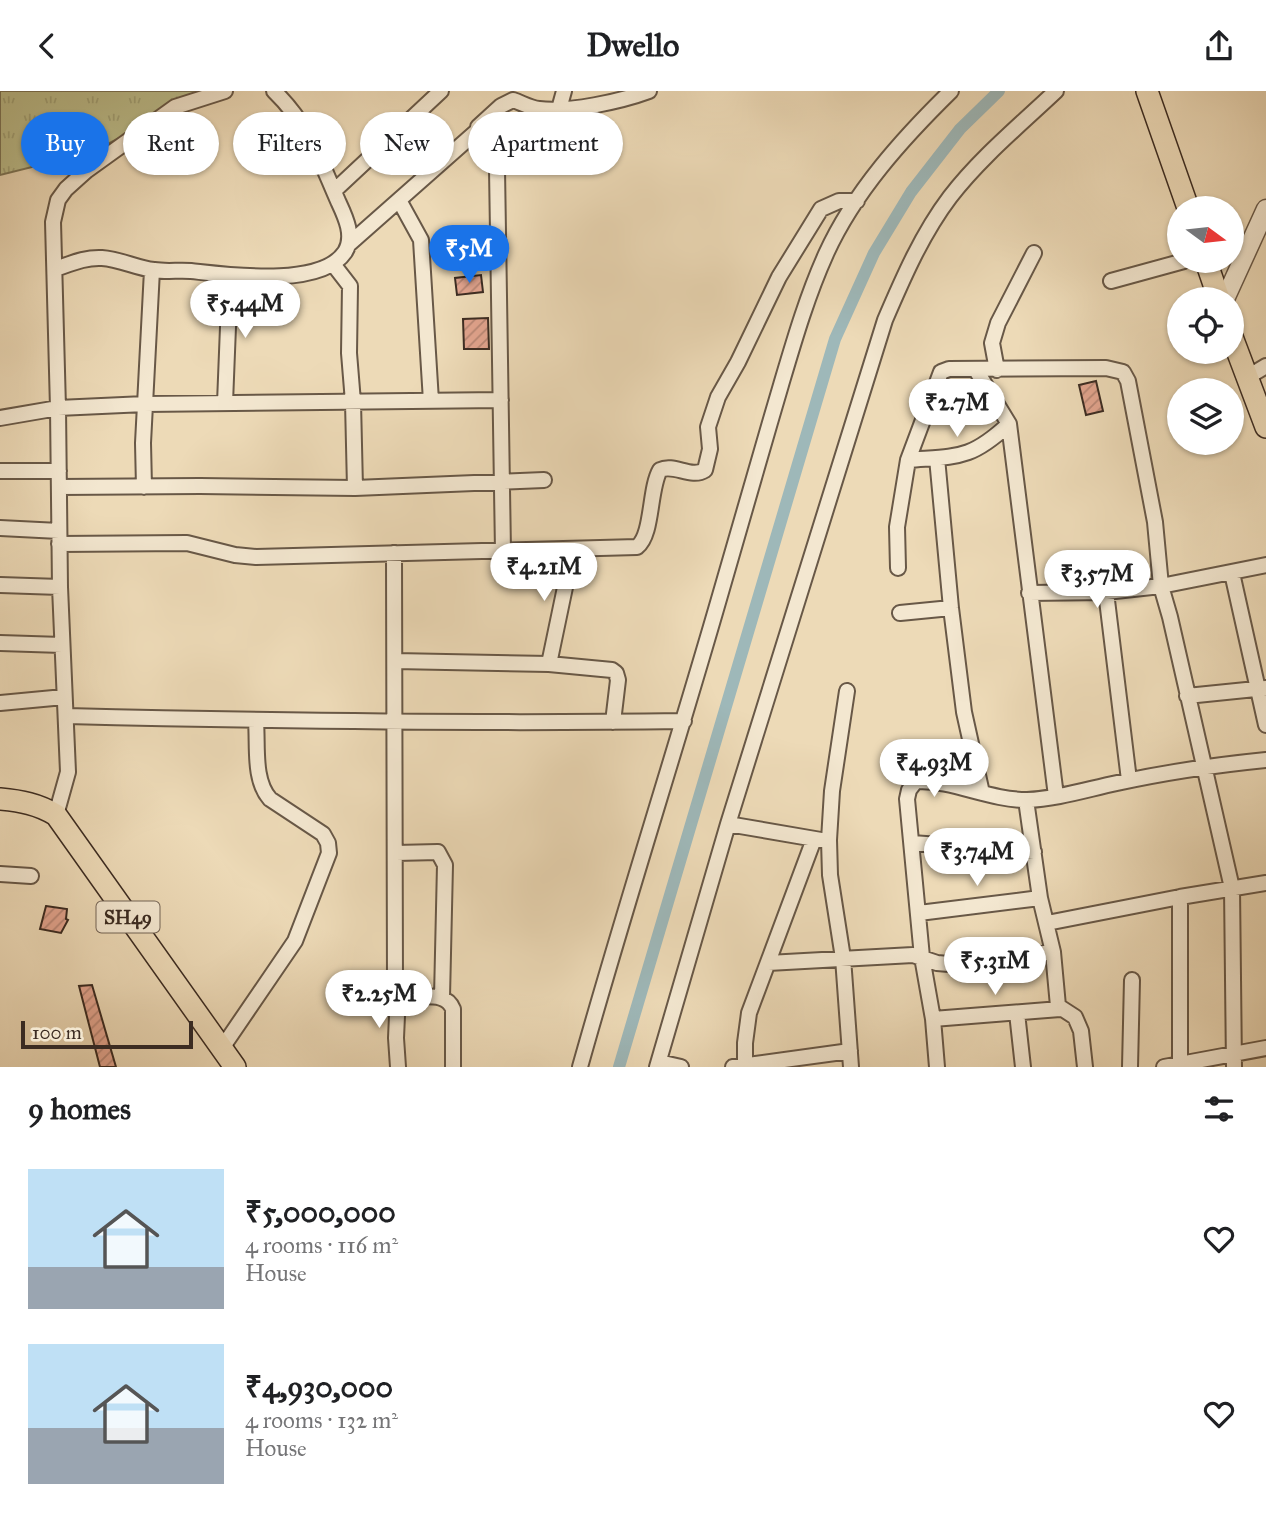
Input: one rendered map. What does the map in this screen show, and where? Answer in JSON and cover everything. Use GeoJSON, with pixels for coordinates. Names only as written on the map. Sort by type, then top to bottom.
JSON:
{"type":"FeatureCollection","features":[{"type":"Feature","properties":{"kind":"main road"},"geometry":{"type":"LineString","coordinates":[[1147,91],[1184,196]]}},
{"type":"Feature","properties":{"kind":"main road"},"geometry":{"type":"LineString","coordinates":[[1242,364],[1266,427]]}},
{"type":"Feature","properties":{"kind":"main road"},"geometry":{"type":"LineString","coordinates":[[0,799],[22,801],[56,815]]}},
{"type":"Feature","properties":{"kind":"main road","name":"SH49"},"geometry":{"type":"LineString","coordinates":[[56,815],[194,1013],[235,1067]]}},
{"type":"Feature","properties":{"kind":"street"},"geometry":{"type":"LineString","coordinates":[[56,815],[68,772],[60,587],[52,222],[58,200],[86,171],[175,107],[225,91]]}},
{"type":"Feature","properties":{"kind":"street"},"geometry":{"type":"LineString","coordinates":[[274,91],[304,125],[347,221],[348,245]]}},
{"type":"Feature","properties":{"kind":"street"},"geometry":{"type":"LineString","coordinates":[[334,191],[441,91]]}},
{"type":"Feature","properties":{"kind":"street"},"geometry":{"type":"LineString","coordinates":[[559,109],[564,91]]}},
{"type":"Feature","properties":{"kind":"street"},"geometry":{"type":"LineString","coordinates":[[494,112],[513,95],[535,109],[559,109],[649,91]]}},
{"type":"Feature","properties":{"kind":"street"},"geometry":{"type":"LineString","coordinates":[[580,1067],[799,325],[826,254],[857,201],[914,127],[951,91]]}},
{"type":"Feature","properties":{"kind":"street"},"geometry":{"type":"LineString","coordinates":[[681,1067],[658,1064],[728,824],[862,389],[895,297],[911,261],[948,200],[982,161],[1056,91]]}},
{"type":"Feature","properties":{"kind":"street"},"geometry":{"type":"LineString","coordinates":[[55,269],[84,259],[102,258],[152,270],[191,271],[230,277],[321,271],[333,264],[348,245],[468,139]]}},
{"type":"Feature","properties":{"kind":"street"},"geometry":{"type":"LineString","coordinates":[[497,175],[503,552]]}},
{"type":"Feature","properties":{"kind":"street"},"geometry":{"type":"LineString","coordinates":[[399,200],[421,240],[432,401]]}},
{"type":"Feature","properties":{"kind":"street"},"geometry":{"type":"LineString","coordinates":[[0,528],[59,538],[187,543],[235,555],[256,557],[637,547],[644,538],[660,470],[668,467],[697,473],[705,470],[710,449],[708,427],[715,407],[779,277],[821,209],[839,201],[857,201]]}},
{"type":"Feature","properties":{"kind":"street"},"geometry":{"type":"LineString","coordinates":[[1230,287],[1266,209]]}},
{"type":"Feature","properties":{"kind":"street"},"geometry":{"type":"LineString","coordinates":[[998,370],[992,342],[998,323],[1034,253]]}},
{"type":"Feature","properties":{"kind":"street"},"geometry":{"type":"LineString","coordinates":[[333,264],[350,286],[349,353],[355,488]]}},
{"type":"Feature","properties":{"kind":"street"},"geometry":{"type":"LineString","coordinates":[[1111,281],[1167,266]]}},
{"type":"Feature","properties":{"kind":"street"},"geometry":{"type":"LineString","coordinates":[[144,487],[152,270]]}},
{"type":"Feature","properties":{"kind":"street"},"geometry":{"type":"LineString","coordinates":[[225,403],[230,277]]}},
{"type":"Feature","properties":{"kind":"street"},"geometry":{"type":"LineString","coordinates":[[1247,378],[1266,366]]}},
{"type":"Feature","properties":{"kind":"street"},"geometry":{"type":"LineString","coordinates":[[898,568],[897,527],[908,460],[939,374],[949,369],[1106,368],[1123,372],[1128,381],[1144,455],[1155,522],[1161,586],[1232,888],[1234,1060]]}},
{"type":"Feature","properties":{"kind":"street"},"geometry":{"type":"LineString","coordinates":[[976,370],[1009,424],[1056,796]]}},
{"type":"Feature","properties":{"kind":"street"},"geometry":{"type":"LineString","coordinates":[[0,418],[58,408],[145,404],[500,400]]}},
{"type":"Feature","properties":{"kind":"street"},"geometry":{"type":"LineString","coordinates":[[908,460],[962,456],[973,452],[1009,424]]}},
{"type":"Feature","properties":{"kind":"street"},"geometry":{"type":"LineString","coordinates":[[937,458],[964,712],[982,793]]}},
{"type":"Feature","properties":{"kind":"street"},"geometry":{"type":"LineString","coordinates":[[0,471],[59,471]]}},
{"type":"Feature","properties":{"kind":"street"},"geometry":{"type":"LineString","coordinates":[[59,487],[355,488],[544,480]]}},
{"type":"Feature","properties":{"kind":"street"},"geometry":{"type":"LineString","coordinates":[[549,664],[573,549]]}},
{"type":"Feature","properties":{"kind":"street"},"geometry":{"type":"LineString","coordinates":[[394,553],[395,987],[398,993],[398,1067]]}},
{"type":"Feature","properties":{"kind":"street"},"geometry":{"type":"LineString","coordinates":[[1030,593],[1106,592],[1161,586],[1266,565]]}},
{"type":"Feature","properties":{"kind":"street"},"geometry":{"type":"LineString","coordinates":[[1232,573],[1263,689],[1266,725]]}},
{"type":"Feature","properties":{"kind":"street"},"geometry":{"type":"LineString","coordinates":[[0,585],[60,587]]}},
{"type":"Feature","properties":{"kind":"street"},"geometry":{"type":"LineString","coordinates":[[1106,592],[1129,780]]}},
{"type":"Feature","properties":{"kind":"street"},"geometry":{"type":"LineString","coordinates":[[900,613],[951,608]]}},
{"type":"Feature","properties":{"kind":"street"},"geometry":{"type":"LineString","coordinates":[[0,643],[62,645]]}},
{"type":"Feature","properties":{"kind":"street"},"geometry":{"type":"LineString","coordinates":[[395,661],[549,664],[612,670],[618,680],[613,722]]}},
{"type":"Feature","properties":{"kind":"street"},"geometry":{"type":"LineString","coordinates":[[1187,696],[1263,689]]}},
{"type":"Feature","properties":{"kind":"street"},"geometry":{"type":"LineString","coordinates":[[847,691],[832,790],[830,840],[831,875],[843,958],[851,1067]]}},
{"type":"Feature","properties":{"kind":"street"},"geometry":{"type":"LineString","coordinates":[[0,703],[64,697]]}},
{"type":"Feature","properties":{"kind":"street"},"geometry":{"type":"LineString","coordinates":[[66,716],[256,722],[684,721]]}},
{"type":"Feature","properties":{"kind":"street"},"geometry":{"type":"LineString","coordinates":[[222,1048],[295,941],[329,853],[323,834],[263,792],[256,722]]}},
{"type":"Feature","properties":{"kind":"street"},"geometry":{"type":"LineString","coordinates":[[937,1067],[933,1019],[922,957],[907,799],[909,790],[916,781],[936,782],[1026,800],[1203,766],[1266,760]]}},
{"type":"Feature","properties":{"kind":"street"},"geometry":{"type":"LineString","coordinates":[[1026,800],[1040,898],[1053,952],[1060,1009]]}},
{"type":"Feature","properties":{"kind":"street"},"geometry":{"type":"LineString","coordinates":[[728,824],[830,840]]}},
{"type":"Feature","properties":{"kind":"street"},"geometry":{"type":"LineString","coordinates":[[814,839],[749,1013],[739,1066],[850,1051]]}},
{"type":"Feature","properties":{"kind":"street"},"geometry":{"type":"LineString","coordinates":[[912,843],[1034,852]]}},
{"type":"Feature","properties":{"kind":"street"},"geometry":{"type":"LineString","coordinates":[[396,853],[438,852],[445,865],[442,997]]}},
{"type":"Feature","properties":{"kind":"street"},"geometry":{"type":"LineString","coordinates":[[0,874],[31,876]]}},
{"type":"Feature","properties":{"kind":"street"},"geometry":{"type":"LineString","coordinates":[[1047,923],[1266,883]]}},
{"type":"Feature","properties":{"kind":"street"},"geometry":{"type":"LineString","coordinates":[[1180,897],[1180,1066]]}},
{"type":"Feature","properties":{"kind":"street"},"geometry":{"type":"LineString","coordinates":[[919,913],[1040,898]]}},
{"type":"Feature","properties":{"kind":"street"},"geometry":{"type":"LineString","coordinates":[[768,963],[913,955],[949,964],[1053,952]]}},
{"type":"Feature","properties":{"kind":"street"},"geometry":{"type":"LineString","coordinates":[[1130,1067],[1132,980]]}},
{"type":"Feature","properties":{"kind":"street"},"geometry":{"type":"LineString","coordinates":[[398,993],[407,997],[448,999],[453,1009],[453,1067]]}},
{"type":"Feature","properties":{"kind":"street"},"geometry":{"type":"LineString","coordinates":[[933,1019],[1060,1009],[1075,1017],[1081,1031],[1085,1067]]}},
{"type":"Feature","properties":{"kind":"street"},"geometry":{"type":"LineString","coordinates":[[1017,1013],[1023,1067]]}},
{"type":"Feature","properties":{"kind":"street"},"geometry":{"type":"LineString","coordinates":[[1164,1067],[1234,1060],[1266,1048]]}},
{"type":"Feature","properties":{"kind":"green space"},"geometry":{"type":"Polygon","coordinates":[[[0,91],[211,91],[170,112],[123,112],[123,136],[109,143],[109,112],[21,112],[21,170],[0,175],[0,91]]]}},
{"type":"Feature","properties":{"kind":"building"},"geometry":{"type":"Polygon","coordinates":[[[487,234],[489,253],[461,255],[459,236],[487,234]]]}},
{"type":"Feature","properties":{"kind":"building"},"geometry":{"type":"Polygon","coordinates":[[[481,275],[483,292],[457,295],[455,278],[481,275]]]}},
{"type":"Feature","properties":{"kind":"building"},"geometry":{"type":"Polygon","coordinates":[[[488,318],[489,349],[464,349],[463,319],[488,318]]]}},
{"type":"Feature","properties":{"kind":"building"},"geometry":{"type":"Polygon","coordinates":[[[1096,381],[1103,411],[1086,415],[1079,385],[1096,381]]]}},
{"type":"Feature","properties":{"kind":"building"},"geometry":{"type":"Polygon","coordinates":[[[46,906],[67,909],[68,920],[61,933],[40,929],[46,906]]]}},
{"type":"Feature","properties":{"kind":"building"},"geometry":{"type":"Polygon","coordinates":[[[92,985],[116,1067],[100,1067],[79,986],[92,985]]]}},
{"type":"Feature","properties":{"kind":"waterway"},"geometry":{"type":"LineString","coordinates":[[619,1067],[835,339],[874,253],[911,192],[960,129],[999,91]]}}]}
